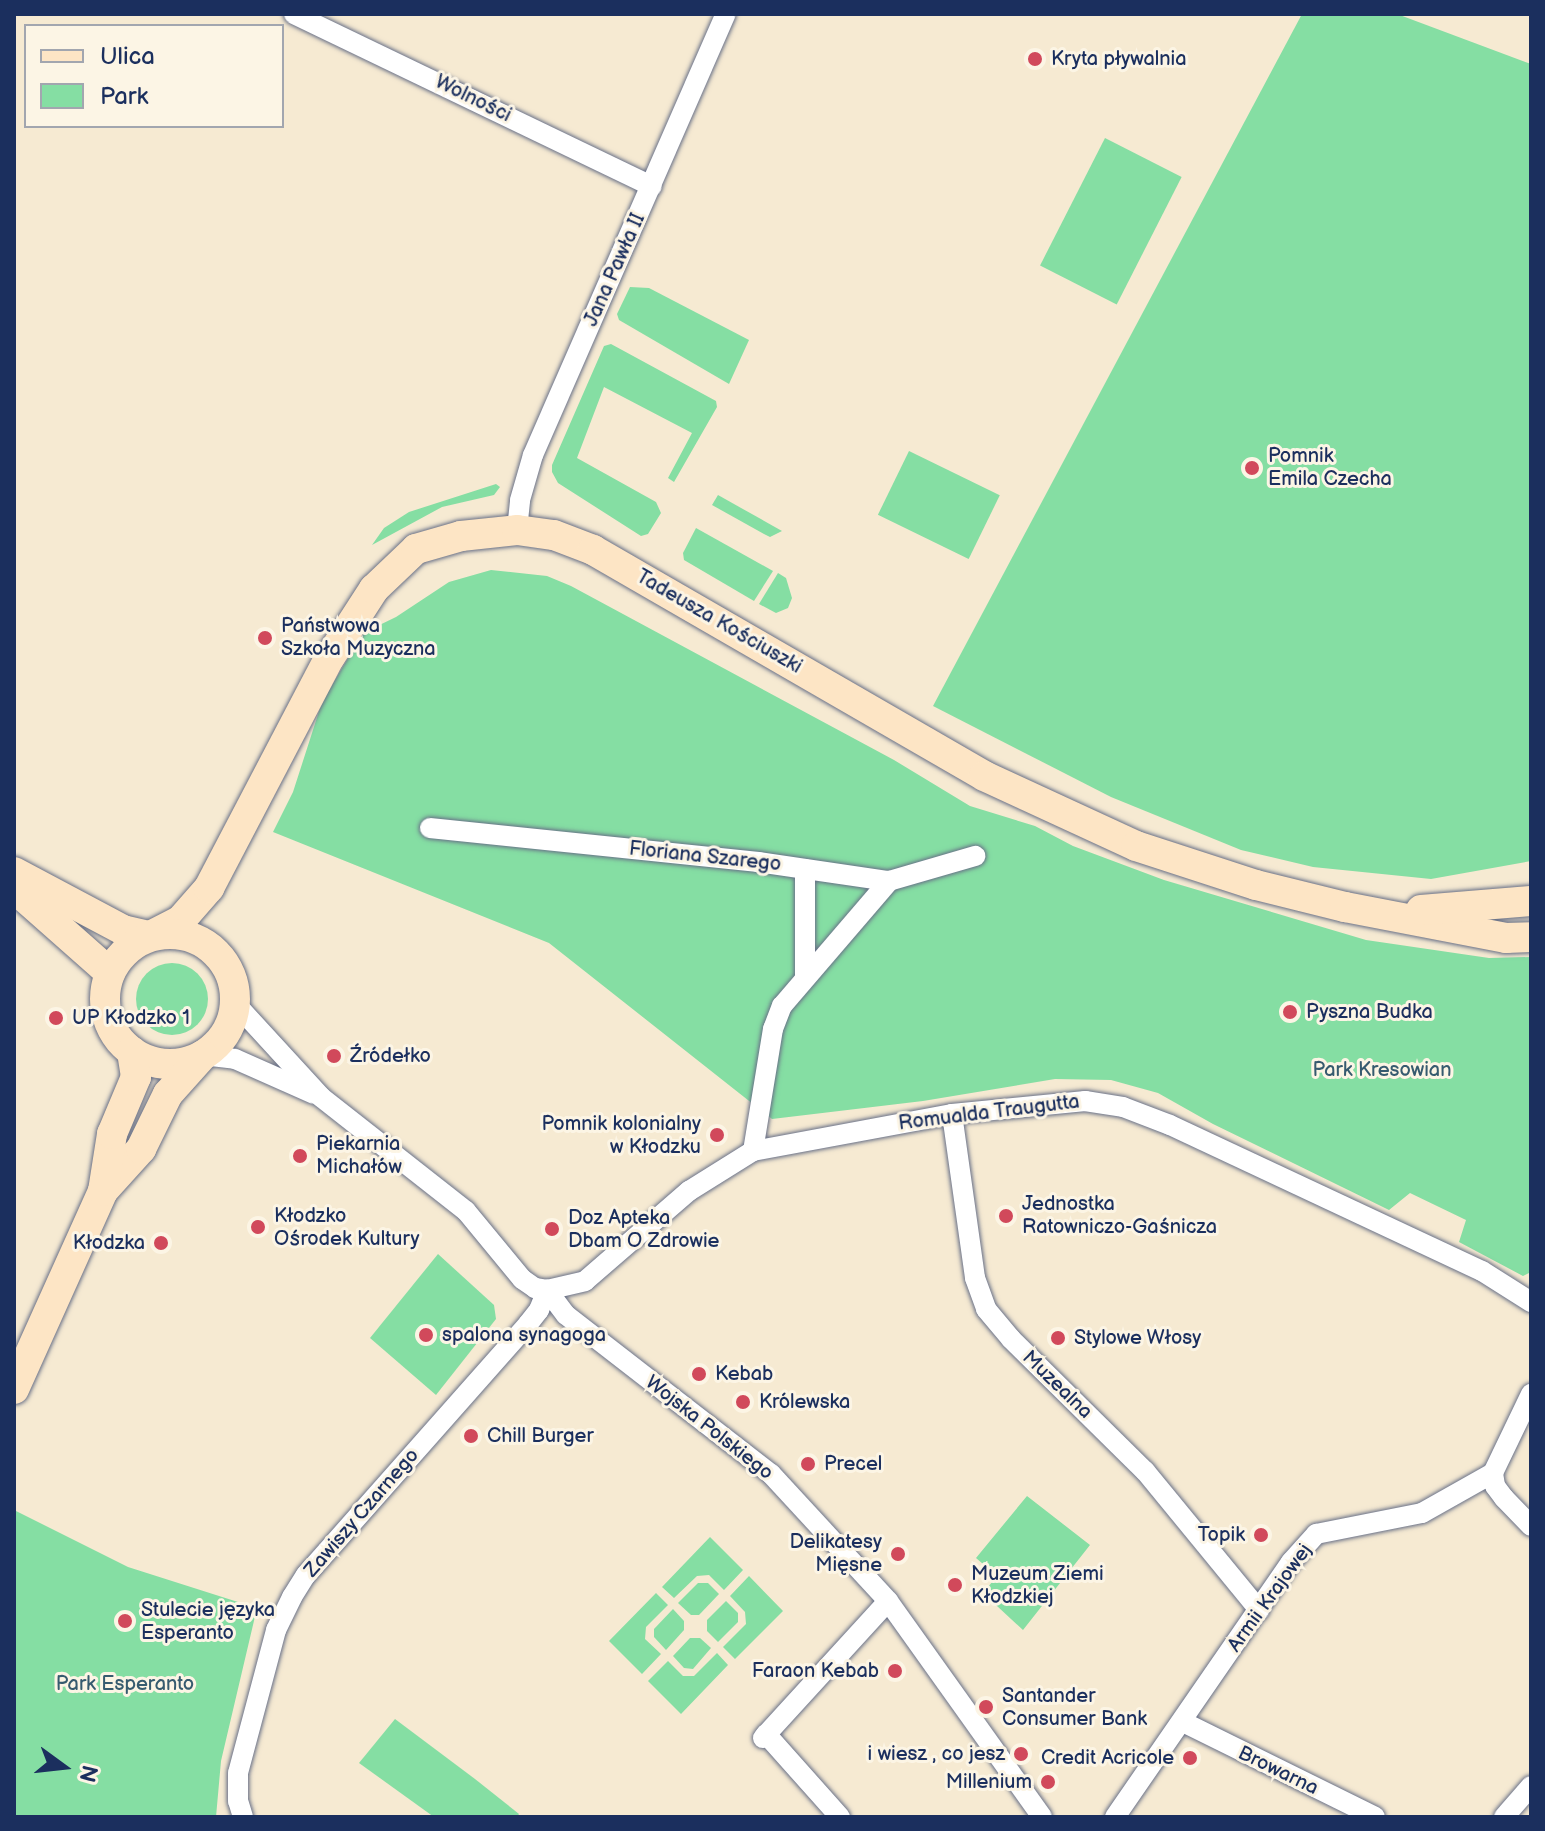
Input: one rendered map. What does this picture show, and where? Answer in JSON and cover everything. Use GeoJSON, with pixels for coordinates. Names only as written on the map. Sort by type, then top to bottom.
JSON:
{"type":"FeatureCollection","features":[{"type":"Feature","properties":{"kind":"street","name":"Wolności"},"geometry":{"type":"LineString","coordinates":[[294,14],[652,186]]}},
{"type":"Feature","properties":{"kind":"street","name":"Jana Pawła II"},"geometry":{"type":"LineString","coordinates":[[517,530],[520,500],[533,455],[726,14]]}},
{"type":"Feature","properties":{"kind":"street","name":"Tadeusza Kościuszki"},"geometry":{"type":"LineString","coordinates":[[150,936],[181,920],[209,888],[330,657],[374,589],[416,549],[461,536],[517,530],[554,535],[593,550],[984,776],[1090,827],[1180,862],[1256,885],[1506,938],[1531,937]]}},
{"type":"Feature","properties":{"kind":"street","name":"Floriana Szarego"},"geometry":{"type":"LineString","coordinates":[[430,828],[889,881],[975,856]]}},
{"type":"Feature","properties":{"kind":"street"},"geometry":{"type":"LineString","coordinates":[[805,869],[805,978]]}},
{"type":"Feature","properties":{"kind":"street"},"geometry":{"type":"LineString","coordinates":[[14,872],[123,930],[150,936],[182,934],[198,939],[216,953],[231,976],[234,1002],[223,1036],[168,1094],[141,1149],[103,1191],[25,1339],[14,1389]]}},
{"type":"Feature","properties":{"kind":"street"},"geometry":{"type":"LineString","coordinates":[[753,1151],[773,1029],[782,1006],[889,881]]}},
{"type":"Feature","properties":{"kind":"street"},"geometry":{"type":"LineString","coordinates":[[14,888],[110,973]]}},
{"type":"Feature","properties":{"kind":"street","name":"Tadeusza Kościuszki"},"geometry":{"type":"LineString","coordinates":[[209,888],[208,919],[216,953]]}},
{"type":"Feature","properties":{"kind":"street","name":"Tadeusza Kościuszki"},"geometry":{"type":"LineString","coordinates":[[1380,913],[1531,901]]}},
{"type":"Feature","properties":{"kind":"street"},"geometry":{"type":"LineString","coordinates":[[150,936],[122,954],[110,973],[104,999],[106,1015],[113,1030],[132,1051],[163,1064],[177,1064],[203,1055]]}},
{"type":"Feature","properties":{"kind":"street","name":"Wojska Polskiego"},"geometry":{"type":"LineString","coordinates":[[234,1002],[321,1097],[466,1211],[522,1279],[547,1290],[566,1315],[771,1474],[888,1601],[1042,1817]]}},
{"type":"Feature","properties":{"kind":"street"},"geometry":{"type":"LineString","coordinates":[[103,1191],[112,1134],[136,1077],[132,1051]]}},
{"type":"Feature","properties":{"kind":"street","name":"Wojska Polskiego"},"geometry":{"type":"LineString","coordinates":[[203,1055],[235,1059],[321,1097]]}},
{"type":"Feature","properties":{"kind":"street","name":"Romualda Traugutta"},"geometry":{"type":"LineString","coordinates":[[547,1290],[585,1281],[689,1191],[753,1151],[952,1114],[1085,1101],[1123,1107],[1256,1164],[1482,1271],[1531,1302]]}},
{"type":"Feature","properties":{"kind":"street","name":"Muzealna"},"geometry":{"type":"LineString","coordinates":[[952,1114],[979,1294],[997,1324],[1145,1471],[1259,1610]]}},
{"type":"Feature","properties":{"kind":"street","name":"Zawiszy Czarnego"},"geometry":{"type":"LineString","coordinates":[[243,1817],[238,1801],[238,1773],[276,1630],[292,1597],[306,1575],[528,1324],[539,1310],[547,1290]]}},
{"type":"Feature","properties":{"kind":"street"},"geometry":{"type":"LineString","coordinates":[[1531,1394],[1493,1473],[1495,1486],[1531,1526]]}},
{"type":"Feature","properties":{"kind":"street","name":"Armii Krajowej"},"geometry":{"type":"LineString","coordinates":[[1115,1817],[1291,1562],[1316,1534],[1422,1513],[1493,1473]]}},
{"type":"Feature","properties":{"kind":"street"},"geometry":{"type":"LineString","coordinates":[[840,1817],[765,1736],[888,1601]]}},
{"type":"Feature","properties":{"kind":"street","name":"Browarna"},"geometry":{"type":"LineString","coordinates":[[1183,1722],[1266,1766],[1375,1817]]}},
{"type":"Feature","properties":{"kind":"street"},"geometry":{"type":"LineString","coordinates":[[1504,1817],[1531,1786]]}},
{"type":"Feature","properties":{"kind":"green space"},"geometry":{"type":"Polygon","coordinates":[[[1302,14],[1397,14],[1531,64],[1531,861],[1431,879],[1313,867],[1241,850],[1111,797],[933,706],[1302,14]]]}},
{"type":"Feature","properties":{"kind":"green space"},"geometry":{"type":"Polygon","coordinates":[[[1105,138],[1182,177],[1117,304],[1040,265],[1105,138]]]}},
{"type":"Feature","properties":{"kind":"green space"},"geometry":{"type":"Polygon","coordinates":[[[630,287],[649,288],[749,340],[729,384],[619,320],[617,314],[630,287]]]}},
{"type":"Feature","properties":{"kind":"green space"},"geometry":{"type":"Polygon","coordinates":[[[611,344],[716,401],[717,407],[674,482],[668,478],[692,433],[604,387],[577,458],[656,502],[661,513],[648,534],[641,536],[558,483],[552,472],[552,465],[604,346],[611,344]]]}},
{"type":"Feature","properties":{"kind":"green space"},"geometry":{"type":"Polygon","coordinates":[[[909,451],[1000,495],[969,559],[878,515],[909,451]]]}},
{"type":"Feature","properties":{"kind":"green space"},"geometry":{"type":"Polygon","coordinates":[[[496,484],[500,487],[494,495],[442,507],[372,545],[384,528],[409,512],[496,484]]]}},
{"type":"Feature","properties":{"kind":"green space"},"geometry":{"type":"Polygon","coordinates":[[[718,495],[782,531],[770,537],[712,505],[718,495]]]}},
{"type":"Feature","properties":{"kind":"green space"},"geometry":{"type":"Polygon","coordinates":[[[696,528],[773,571],[754,601],[684,560],[683,553],[696,528]]]}},
{"type":"Feature","properties":{"kind":"green space","name":"Park Kresowian"},"geometry":{"type":"Polygon","coordinates":[[[491,570],[547,576],[571,586],[894,760],[970,806],[1035,826],[1073,846],[1164,880],[1366,940],[1489,958],[1531,957],[1531,1272],[1523,1276],[1459,1242],[1466,1220],[1410,1193],[1389,1210],[1213,1124],[1158,1093],[1111,1080],[1055,1079],[923,1101],[772,1119],[549,943],[273,832],[293,792],[322,702],[363,633],[396,617],[449,582],[491,570]]]}},
{"type":"Feature","properties":{"kind":"green space"},"geometry":{"type":"Polygon","coordinates":[[[778,573],[786,578],[792,598],[788,608],[776,613],[759,604],[778,573]]]}},
{"type":"Feature","properties":{"kind":"green space"},"geometry":{"type":"Polygon","coordinates":[[[172,963],[192,969],[202,979],[208,999],[202,1019],[192,1029],[172,1035],[152,1029],[142,1019],[136,999],[142,979],[152,969],[172,963]]]}},
{"type":"Feature","properties":{"kind":"green space"},"geometry":{"type":"Polygon","coordinates":[[[438,1254],[494,1305],[496,1319],[436,1395],[370,1338],[438,1254]]]}},
{"type":"Feature","properties":{"kind":"green space"},"geometry":{"type":"Polygon","coordinates":[[[1027,1496],[1090,1545],[1023,1630],[983,1593],[997,1576],[976,1558],[1027,1496]]]}},
{"type":"Feature","properties":{"kind":"green space","name":"Park Esperanto"},"geometry":{"type":"Polygon","coordinates":[[[14,1510],[128,1567],[257,1608],[221,1761],[216,1817],[14,1817],[14,1510]]]}},
{"type":"Feature","properties":{"kind":"green space"},"geometry":{"type":"Polygon","coordinates":[[[710,1537],[743,1570],[724,1590],[709,1575],[697,1576],[674,1598],[662,1587],[710,1537]]]}},
{"type":"Feature","properties":{"kind":"green space"},"geometry":{"type":"Polygon","coordinates":[[[749,1576],[783,1611],[735,1659],[723,1647],[746,1624],[745,1612],[730,1596],[749,1576]]]}},
{"type":"Feature","properties":{"kind":"green space"},"geometry":{"type":"Polygon","coordinates":[[[698,1583],[708,1583],[719,1594],[699,1615],[691,1615],[678,1603],[698,1583]]]}},
{"type":"Feature","properties":{"kind":"green space"},"geometry":{"type":"Polygon","coordinates":[[[656,1593],[668,1605],[646,1627],[645,1639],[661,1654],[642,1674],[609,1641],[656,1593]]]}},
{"type":"Feature","properties":{"kind":"green space"},"geometry":{"type":"Polygon","coordinates":[[[726,1601],[738,1613],[738,1622],[718,1642],[707,1631],[707,1620],[726,1601]]]}},
{"type":"Feature","properties":{"kind":"green space"},"geometry":{"type":"Polygon","coordinates":[[[673,1609],[684,1621],[684,1630],[666,1650],[654,1637],[654,1629],[673,1609]]]}},
{"type":"Feature","properties":{"kind":"green space"},"geometry":{"type":"Polygon","coordinates":[[[690,1638],[700,1638],[711,1648],[693,1669],[684,1668],[673,1656],[690,1638]]]}},
{"type":"Feature","properties":{"kind":"green space"},"geometry":{"type":"Polygon","coordinates":[[[717,1653],[728,1665],[681,1714],[648,1681],[668,1661],[683,1676],[694,1676],[717,1653]]]}},
{"type":"Feature","properties":{"kind":"green space"},"geometry":{"type":"Polygon","coordinates":[[[395,1719],[519,1814],[517,1817],[434,1817],[359,1763],[395,1719]]]}},
{"type":"Feature","properties":{"kind":"place","name":"Kryta pływalnia"},"geometry":{"type":"Point","coordinates":[1035,59]}},
{"type":"Feature","properties":{"kind":"place","name":"Pomnik Emila Czecha"},"geometry":{"type":"Point","coordinates":[1252,468]}},
{"type":"Feature","properties":{"kind":"place","name":"Państwowa Szkoła Muzyczna"},"geometry":{"type":"Point","coordinates":[265,638]}},
{"type":"Feature","properties":{"kind":"place","name":"Pyszna Budka"},"geometry":{"type":"Point","coordinates":[1290,1012]}},
{"type":"Feature","properties":{"kind":"place","name":"UP Kłodzko 1"},"geometry":{"type":"Point","coordinates":[56,1018]}},
{"type":"Feature","properties":{"kind":"place","name":"Źródełko"},"geometry":{"type":"Point","coordinates":[334,1056]}},
{"type":"Feature","properties":{"kind":"place","name":"Pomnik kolonialny w Kłodzku"},"geometry":{"type":"Point","coordinates":[717,1135]}},
{"type":"Feature","properties":{"kind":"place","name":"Piekarnia Michałów"},"geometry":{"type":"Point","coordinates":[300,1156]}},
{"type":"Feature","properties":{"kind":"place","name":"Jednostka Ratowniczo-Gaśnicza"},"geometry":{"type":"Point","coordinates":[1006,1216]}},
{"type":"Feature","properties":{"kind":"place","name":"Kłodzko Ośrodek Kultury"},"geometry":{"type":"Point","coordinates":[258,1227]}},
{"type":"Feature","properties":{"kind":"place","name":"Doz Apteka Dbam O Zdrowie"},"geometry":{"type":"Point","coordinates":[552,1229]}},
{"type":"Feature","properties":{"kind":"place","name":"Kłodzka"},"geometry":{"type":"Point","coordinates":[161,1243]}},
{"type":"Feature","properties":{"kind":"place","name":"spalona synagoga"},"geometry":{"type":"Point","coordinates":[426,1335]}},
{"type":"Feature","properties":{"kind":"place","name":"Stylowe Włosy"},"geometry":{"type":"Point","coordinates":[1058,1338]}},
{"type":"Feature","properties":{"kind":"place","name":"Kebab"},"geometry":{"type":"Point","coordinates":[699,1374]}},
{"type":"Feature","properties":{"kind":"place","name":"Królewska"},"geometry":{"type":"Point","coordinates":[743,1402]}},
{"type":"Feature","properties":{"kind":"place","name":"Chill Burger"},"geometry":{"type":"Point","coordinates":[471,1436]}},
{"type":"Feature","properties":{"kind":"place","name":"Precel"},"geometry":{"type":"Point","coordinates":[808,1464]}},
{"type":"Feature","properties":{"kind":"place","name":"Topik"},"geometry":{"type":"Point","coordinates":[1261,1535]}},
{"type":"Feature","properties":{"kind":"place","name":"Delikatesy Mięsne"},"geometry":{"type":"Point","coordinates":[898,1554]}},
{"type":"Feature","properties":{"kind":"place","name":"Muzeum Ziemi Kłodzkiej"},"geometry":{"type":"Point","coordinates":[955,1585]}},
{"type":"Feature","properties":{"kind":"place","name":"Stulecie języka Esperanto"},"geometry":{"type":"Point","coordinates":[125,1621]}},
{"type":"Feature","properties":{"kind":"place","name":"Faraon Kebab"},"geometry":{"type":"Point","coordinates":[895,1671]}},
{"type":"Feature","properties":{"kind":"place","name":"Santander Consumer Bank"},"geometry":{"type":"Point","coordinates":[986,1707]}},
{"type":"Feature","properties":{"kind":"place","name":"i wiesz , co jesz"},"geometry":{"type":"Point","coordinates":[1021,1754]}},
{"type":"Feature","properties":{"kind":"place","name":"Credit Acricole"},"geometry":{"type":"Point","coordinates":[1190,1758]}},
{"type":"Feature","properties":{"kind":"place","name":"Millenium"},"geometry":{"type":"Point","coordinates":[1048,1782]}}]}
